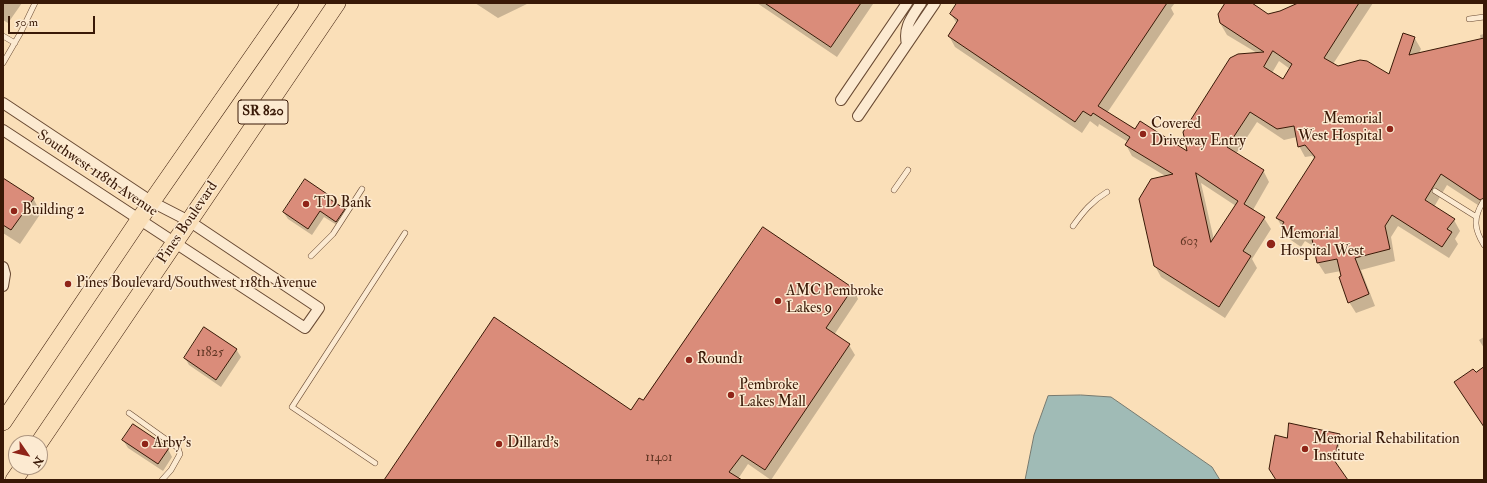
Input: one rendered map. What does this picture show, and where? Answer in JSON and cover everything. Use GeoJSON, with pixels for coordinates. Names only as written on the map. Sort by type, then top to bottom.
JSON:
{"type":"FeatureCollection","features":[{"type":"Feature","properties":{"kind":"highway","name":"SR 820"},"geometry":{"type":"LineString","coordinates":[[3,422],[139,220],[290,3]]}},
{"type":"Feature","properties":{"kind":"highway","name":"Pines Boulevard"},"geometry":{"type":"LineString","coordinates":[[44,435],[337,3]]}},
{"type":"Feature","properties":{"kind":"street"},"geometry":{"type":"LineString","coordinates":[[840,100],[907,3]]}},
{"type":"Feature","properties":{"kind":"street"},"geometry":{"type":"LineString","coordinates":[[858,116],[935,3]]}},
{"type":"Feature","properties":{"kind":"street"},"geometry":{"type":"LineString","coordinates":[[921,4],[921,9],[926,16]]}},
{"type":"Feature","properties":{"kind":"street"},"geometry":{"type":"LineString","coordinates":[[907,44],[905,36],[907,24],[921,4]]}},
{"type":"Feature","properties":{"kind":"street","name":"Southwest 118th Avenue"},"geometry":{"type":"LineString","coordinates":[[3,103],[152,202],[189,221],[319,308],[305,328],[3,130]]}},
{"type":"Feature","properties":{"kind":"street"},"geometry":{"type":"LineString","coordinates":[[3,268],[4,285]]}},
{"type":"Feature","properties":{"kind":"lane"},"geometry":{"type":"LineString","coordinates":[[3,63],[15,44],[35,3]]}},
{"type":"Feature","properties":{"kind":"lane"},"geometry":{"type":"LineString","coordinates":[[1469,19],[1484,17]]}},
{"type":"Feature","properties":{"kind":"lane"},"geometry":{"type":"LineString","coordinates":[[3,36],[15,44]]}},
{"type":"Feature","properties":{"kind":"lane"},"geometry":{"type":"LineString","coordinates":[[894,190],[908,170]]}},
{"type":"Feature","properties":{"kind":"lane"},"geometry":{"type":"LineString","coordinates":[[311,256],[333,234],[362,189]]}},
{"type":"Feature","properties":{"kind":"lane"},"geometry":{"type":"LineString","coordinates":[[1435,191],[1475,216]]}},
{"type":"Feature","properties":{"kind":"lane"},"geometry":{"type":"LineString","coordinates":[[1073,226],[1085,209],[1107,192]]}},
{"type":"Feature","properties":{"kind":"lane"},"geometry":{"type":"LineString","coordinates":[[1483,202],[1475,216],[1475,226],[1484,245]]}},
{"type":"Feature","properties":{"kind":"lane"},"geometry":{"type":"LineString","coordinates":[[375,463],[292,407],[405,233]]}},
{"type":"Feature","properties":{"kind":"lane"},"geometry":{"type":"LineString","coordinates":[[129,413],[178,448],[180,454],[177,461],[162,480]]}},
{"type":"Feature","properties":{"kind":"water"},"geometry":{"type":"Polygon","coordinates":[[[1081,395],[1111,397],[1212,467],[1220,480],[1025,480],[1034,435],[1048,396],[1081,395]]]}},
{"type":"Feature","properties":{"kind":"building"},"geometry":{"type":"Polygon","coordinates":[[[765,3],[861,3],[831,47],[765,3]]]}},
{"type":"Feature","properties":{"kind":"building"},"geometry":{"type":"Polygon","coordinates":[[[957,3],[1167,3],[1098,106],[1135,129],[1140,121],[1187,151],[1183,132],[1230,58],[1238,54],[1264,52],[1220,23],[1218,14],[1225,3],[1252,3],[1268,14],[1280,11],[1298,3],[1359,3],[1324,58],[1338,66],[1360,60],[1367,61],[1389,74],[1403,33],[1415,37],[1409,55],[1484,38],[1484,198],[1480,200],[1441,174],[1425,200],[1455,219],[1447,229],[1452,232],[1442,247],[1392,215],[1385,226],[1390,249],[1355,258],[1369,294],[1348,303],[1339,277],[1341,276],[1337,259],[1317,263],[1312,239],[1299,231],[1295,237],[1281,227],[1284,222],[1276,218],[1315,157],[1305,145],[1298,147],[1294,126],[1277,129],[1250,112],[1227,147],[1264,170],[1244,204],[1265,217],[1243,251],[1251,256],[1219,307],[1154,266],[1139,199],[1151,179],[1173,174],[1125,145],[1130,137],[1093,113],[1091,116],[1083,111],[1075,122],[948,36],[958,20],[950,14],[957,3]],[[1273,51],[1264,67],[1283,79],[1292,64],[1273,51]],[[1196,173],[1211,242],[1238,201],[1196,173]]]}},
{"type":"Feature","properties":{"kind":"building","name":"Building 2"},"geometry":{"type":"Polygon","coordinates":[[[3,178],[34,198],[11,230],[3,225],[3,178]]]}},
{"type":"Feature","properties":{"kind":"building","name":"TD Bank"},"geometry":{"type":"Polygon","coordinates":[[[305,179],[330,196],[328,198],[345,209],[336,222],[320,211],[308,229],[283,212],[305,179]]]}},
{"type":"Feature","properties":{"kind":"building","name":"Pembroke Lakes Mall"},"geometry":{"type":"Polygon","coordinates":[[[763,227],[853,288],[826,328],[850,344],[765,470],[742,455],[729,472],[742,480],[384,480],[494,317],[631,410],[639,398],[643,400],[763,227]]]}},
{"type":"Feature","properties":{"kind":"building"},"geometry":{"type":"Polygon","coordinates":[[[204,327],[237,349],[216,380],[184,358],[204,327]]]}},
{"type":"Feature","properties":{"kind":"building"},"geometry":{"type":"Polygon","coordinates":[[[1484,367],[1484,427],[1454,382],[1473,369],[1476,372],[1484,367]]]}},
{"type":"Feature","properties":{"kind":"building","name":"Memorial Rehabilitation Institute"},"geometry":{"type":"Polygon","coordinates":[[[1289,423],[1340,434],[1334,460],[1348,480],[1276,480],[1269,469],[1275,435],[1287,438],[1289,423]]]}},
{"type":"Feature","properties":{"kind":"building","name":"Arby's"},"geometry":{"type":"Polygon","coordinates":[[[133,424],[169,448],[158,464],[122,440],[133,424]]]}},
{"type":"Feature","properties":{"kind":"place","name":"Memorial West Hospital"},"geometry":{"type":"Point","coordinates":[1390,129]}},
{"type":"Feature","properties":{"kind":"place","name":"Covered Driveway Entry"},"geometry":{"type":"Point","coordinates":[1143,134]}},
{"type":"Feature","properties":{"kind":"place","name":"TD Bank"},"geometry":{"type":"Point","coordinates":[306,204]}},
{"type":"Feature","properties":{"kind":"place","name":"Building 2"},"geometry":{"type":"Point","coordinates":[14,211]}},
{"type":"Feature","properties":{"kind":"place","name":"Memorial Hospital West"},"geometry":{"type":"Point","coordinates":[1271,244]}},
{"type":"Feature","properties":{"kind":"place","name":"Pines Boulevard/Southwest 118th Avenue"},"geometry":{"type":"Point","coordinates":[68,284]}},
{"type":"Feature","properties":{"kind":"place","name":"AMC Pembroke Lakes 9"},"geometry":{"type":"Point","coordinates":[778,301]}},
{"type":"Feature","properties":{"kind":"place","name":"Round1"},"geometry":{"type":"Point","coordinates":[689,360]}},
{"type":"Feature","properties":{"kind":"place","name":"Pembroke Lakes Mall"},"geometry":{"type":"Point","coordinates":[731,395]}},
{"type":"Feature","properties":{"kind":"place","name":"Arby's"},"geometry":{"type":"Point","coordinates":[145,444]}},
{"type":"Feature","properties":{"kind":"place","name":"Dillard's"},"geometry":{"type":"Point","coordinates":[499,444]}},
{"type":"Feature","properties":{"kind":"place","name":"Memorial Rehabilitation Institute"},"geometry":{"type":"Point","coordinates":[1305,449]}}]}
